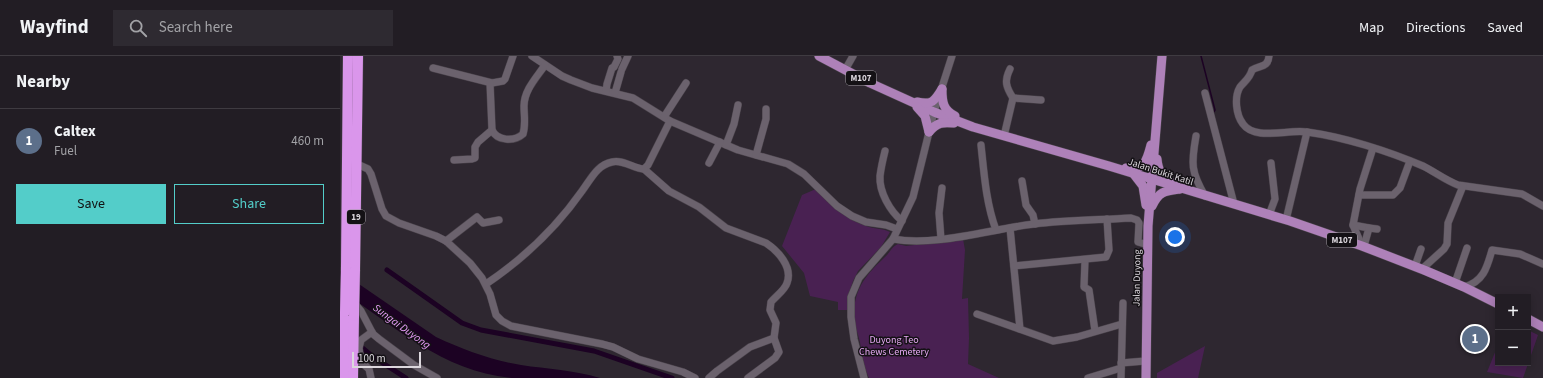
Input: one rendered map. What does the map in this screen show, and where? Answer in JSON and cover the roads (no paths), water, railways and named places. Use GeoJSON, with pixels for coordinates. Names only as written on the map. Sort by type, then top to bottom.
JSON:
{"type":"FeatureCollection","features":[{"type":"Feature","properties":{"kind":"highway","name":"19"},"geometry":{"type":"LineString","coordinates":[[350,268],[357,164],[358,60]]}},
{"type":"Feature","properties":{"kind":"highway","name":"19"},"geometry":{"type":"LineString","coordinates":[[345,61],[348,127],[350,268],[345,378]]}},
{"type":"Feature","properties":{"kind":"highway"},"geometry":{"type":"LineString","coordinates":[[340,78],[344,84],[348,127]]}},
{"type":"Feature","properties":{"kind":"highway","name":"19"},"geometry":{"type":"LineString","coordinates":[[349,314],[353,378]]}},
{"type":"Feature","properties":{"kind":"main road","name":"Jalan Bukit Katil"},"geometry":{"type":"LineString","coordinates":[[819,56],[904,99],[973,127],[1109,166],[1286,220],[1363,246],[1419,268],[1460,285],[1495,302]]}},
{"type":"Feature","properties":{"kind":"main road"},"geometry":{"type":"LineString","coordinates":[[1162,56],[1157,121],[1158,170],[1166,179],[1181,189]]}},
{"type":"Feature","properties":{"kind":"main road"},"geometry":{"type":"LineString","coordinates":[[345,61],[358,60]]}},
{"type":"Feature","properties":{"kind":"main road"},"geometry":{"type":"LineString","coordinates":[[904,99],[926,104],[932,102],[942,89]]}},
{"type":"Feature","properties":{"kind":"main road"},"geometry":{"type":"LineString","coordinates":[[942,89],[942,103],[948,112],[973,127]]}},
{"type":"Feature","properties":{"kind":"main road"},"geometry":{"type":"LineString","coordinates":[[914,103],[923,112],[927,120],[929,132]]}},
{"type":"Feature","properties":{"kind":"main road"},"geometry":{"type":"LineString","coordinates":[[1109,166],[1132,169],[1140,167],[1144,164],[1147,160],[1157,121]]}},
{"type":"Feature","properties":{"kind":"main road","name":"Jalan Duyong"},"geometry":{"type":"LineString","coordinates":[[1146,378],[1145,362],[1148,226],[1157,121]]}},
{"type":"Feature","properties":{"kind":"main road"},"geometry":{"type":"LineString","coordinates":[[929,132],[934,126],[944,122],[973,127]]}},
{"type":"Feature","properties":{"kind":"main road"},"geometry":{"type":"LineString","coordinates":[[1132,173],[1143,186],[1148,226]]}},
{"type":"Feature","properties":{"kind":"main road"},"geometry":{"type":"LineString","coordinates":[[1149,212],[1156,198],[1161,193],[1181,189]]}},
{"type":"Feature","properties":{"kind":"main road"},"geometry":{"type":"LineString","coordinates":[[1531,321],[1543,327]]}},
{"type":"Feature","properties":{"kind":"street"},"geometry":{"type":"LineString","coordinates":[[433,68],[490,83],[496,83],[505,79],[513,56]]}},
{"type":"Feature","properties":{"kind":"street"},"geometry":{"type":"LineString","coordinates":[[532,56],[571,80],[633,98],[667,119],[723,144],[756,155],[781,161],[796,167],[837,206],[852,216],[866,222],[886,225],[898,229]]}},
{"type":"Feature","properties":{"kind":"street"},"geometry":{"type":"LineString","coordinates":[[606,91],[612,68],[618,60],[617,56]]}},
{"type":"Feature","properties":{"kind":"street"},"geometry":{"type":"LineString","coordinates":[[615,93],[628,56]]}},
{"type":"Feature","properties":{"kind":"street"},"geometry":{"type":"LineString","coordinates":[[845,70],[853,56]]}},
{"type":"Feature","properties":{"kind":"street"},"geometry":{"type":"LineString","coordinates":[[864,378],[852,324],[850,307],[852,297],[859,278],[893,239],[914,197],[934,112],[952,56]]}},
{"type":"Feature","properties":{"kind":"street"},"geometry":{"type":"LineString","coordinates":[[1269,56],[1266,65],[1252,70],[1249,78],[1241,86],[1238,92],[1237,110],[1239,118],[1247,129],[1252,132],[1265,134],[1294,130],[1372,148],[1424,167],[1448,181],[1463,186],[1522,194],[1543,206]]}},
{"type":"Feature","properties":{"kind":"street"},"geometry":{"type":"LineString","coordinates":[[490,83],[492,130],[496,136],[502,139],[516,138],[523,134],[525,123],[525,98],[545,64]]}},
{"type":"Feature","properties":{"kind":"street"},"geometry":{"type":"LineString","coordinates":[[1004,136],[1013,98],[1005,84],[1010,69]]}},
{"type":"Feature","properties":{"kind":"street"},"geometry":{"type":"LineString","coordinates":[[644,169],[650,161],[667,119],[686,82]]}},
{"type":"Feature","properties":{"kind":"street"},"geometry":{"type":"LineString","coordinates":[[1205,93],[1234,204]]}},
{"type":"Feature","properties":{"kind":"street"},"geometry":{"type":"LineString","coordinates":[[1013,98],[1041,100]]}},
{"type":"Feature","properties":{"kind":"street"},"geometry":{"type":"LineString","coordinates":[[709,163],[723,144],[734,124],[738,105]]}},
{"type":"Feature","properties":{"kind":"street"},"geometry":{"type":"LineString","coordinates":[[756,155],[766,119],[766,109]]}},
{"type":"Feature","properties":{"kind":"street"},"geometry":{"type":"LineString","coordinates":[[454,160],[475,158],[475,147],[478,142],[492,130]]}},
{"type":"Feature","properties":{"kind":"street"},"geometry":{"type":"LineString","coordinates":[[1286,220],[1307,132]]}},
{"type":"Feature","properties":{"kind":"street"},"geometry":{"type":"LineString","coordinates":[[1196,136],[1193,170],[1197,182],[1205,196]]}},
{"type":"Feature","properties":{"kind":"street"},"geometry":{"type":"LineString","coordinates":[[981,145],[986,191],[996,230]]}},
{"type":"Feature","properties":{"kind":"street"},"geometry":{"type":"LineString","coordinates":[[1363,246],[1353,224],[1359,195],[1372,148]]}},
{"type":"Feature","properties":{"kind":"street"},"geometry":{"type":"LineString","coordinates":[[885,151],[880,173],[880,183],[891,211],[902,221]]}},
{"type":"Feature","properties":{"kind":"street"},"geometry":{"type":"LineString","coordinates":[[486,284],[521,258],[558,222],[570,209],[600,167],[615,161],[644,169],[669,191],[699,207],[726,228],[766,243],[778,252],[786,267],[788,278],[787,284],[769,305],[776,323],[774,338],[778,348],[777,355],[748,378]]}},
{"type":"Feature","properties":{"kind":"street"},"geometry":{"type":"LineString","coordinates":[[1359,195],[1393,195],[1400,188],[1410,161]]}},
{"type":"Feature","properties":{"kind":"street"},"geometry":{"type":"LineString","coordinates":[[1269,215],[1275,199],[1271,163]]}},
{"type":"Feature","properties":{"kind":"street"},"geometry":{"type":"LineString","coordinates":[[357,164],[370,171],[382,209],[389,219],[446,241],[470,263],[486,284],[496,315],[506,324],[613,347],[638,359],[683,372],[695,378]]}},
{"type":"Feature","properties":{"kind":"street"},"geometry":{"type":"LineString","coordinates":[[1022,181],[1026,205],[1033,215],[1035,224]]}},
{"type":"Feature","properties":{"kind":"street"},"geometry":{"type":"LineString","coordinates":[[1419,268],[1444,249],[1447,244],[1448,223],[1463,186]]}},
{"type":"Feature","properties":{"kind":"street"},"geometry":{"type":"LineString","coordinates":[[941,239],[939,213],[942,188]]}},
{"type":"Feature","properties":{"kind":"street"},"geometry":{"type":"LineString","coordinates":[[446,241],[477,217],[483,223],[499,220]]}},
{"type":"Feature","properties":{"kind":"street"},"geometry":{"type":"LineString","coordinates":[[893,239],[911,241],[941,239],[1035,224],[1131,218],[1137,220],[1139,223],[1138,242],[1148,245]]}},
{"type":"Feature","properties":{"kind":"street"},"geometry":{"type":"LineString","coordinates":[[1014,266],[1103,259],[1108,254],[1109,250],[1107,219]]}},
{"type":"Feature","properties":{"kind":"street"},"geometry":{"type":"LineString","coordinates":[[1353,224],[1377,229]]}},
{"type":"Feature","properties":{"kind":"street"},"geometry":{"type":"LineString","coordinates":[[1010,228],[1020,329]]}},
{"type":"Feature","properties":{"kind":"street"},"geometry":{"type":"LineString","coordinates":[[1363,246],[1369,228]]}},
{"type":"Feature","properties":{"kind":"street"},"geometry":{"type":"LineString","coordinates":[[1467,248],[1460,285],[1474,284],[1481,278],[1492,250],[1520,254],[1543,264]]}},
{"type":"Feature","properties":{"kind":"street"},"geometry":{"type":"LineString","coordinates":[[1419,268],[1421,249]]}},
{"type":"Feature","properties":{"kind":"street"},"geometry":{"type":"LineString","coordinates":[[1085,260],[1084,287],[1090,290],[1095,331]]}},
{"type":"Feature","properties":{"kind":"street"},"geometry":{"type":"LineString","coordinates":[[340,302],[345,300],[355,304],[361,311],[372,332],[379,339],[408,360],[437,378]]}},
{"type":"Feature","properties":{"kind":"street"},"geometry":{"type":"LineString","coordinates":[[1121,378],[1122,303]]}},
{"type":"Feature","properties":{"kind":"street"},"geometry":{"type":"LineString","coordinates":[[977,314],[1053,341],[1077,337],[1122,324]]}},
{"type":"Feature","properties":{"kind":"street"},"geometry":{"type":"LineString","coordinates":[[372,332],[361,340],[359,348],[361,362],[369,369],[372,378]]}},
{"type":"Feature","properties":{"kind":"street"},"geometry":{"type":"LineString","coordinates":[[709,378],[750,347],[774,338]]}},
{"type":"Feature","properties":{"kind":"street"},"geometry":{"type":"LineString","coordinates":[[1088,378],[1121,366],[1145,362]]}},
{"type":"Feature","properties":{"kind":"water","name":"Sungai Duyong"},"geometry":{"type":"Polygon","coordinates":[[[340,271],[436,337],[457,346],[478,354],[510,363],[570,371],[600,378],[512,378],[487,374],[464,367],[442,357],[400,332],[340,290],[340,271]]]}},
{"type":"Feature","properties":{"kind":"waterway"},"geometry":{"type":"LineString","coordinates":[[1201,56],[1215,110],[1213,113]]}},
{"type":"Feature","properties":{"kind":"waterway"},"geometry":{"type":"LineString","coordinates":[[387,270],[462,323],[481,330],[594,351],[672,378]]}},
{"type":"Feature","properties":{"kind":"waterway"},"geometry":{"type":"LineString","coordinates":[[360,346],[372,356],[406,378]]}},
{"type":"Feature","properties":{"kind":"place","name":"Caltex"},"geometry":{"type":"Point","coordinates":[1475,339]}},
{"type":"Feature","properties":{"kind":"park label","name":"Duyong Teo Chews Cemetery"},"geometry":{"type":"Point","coordinates":[894,344]}}]}
